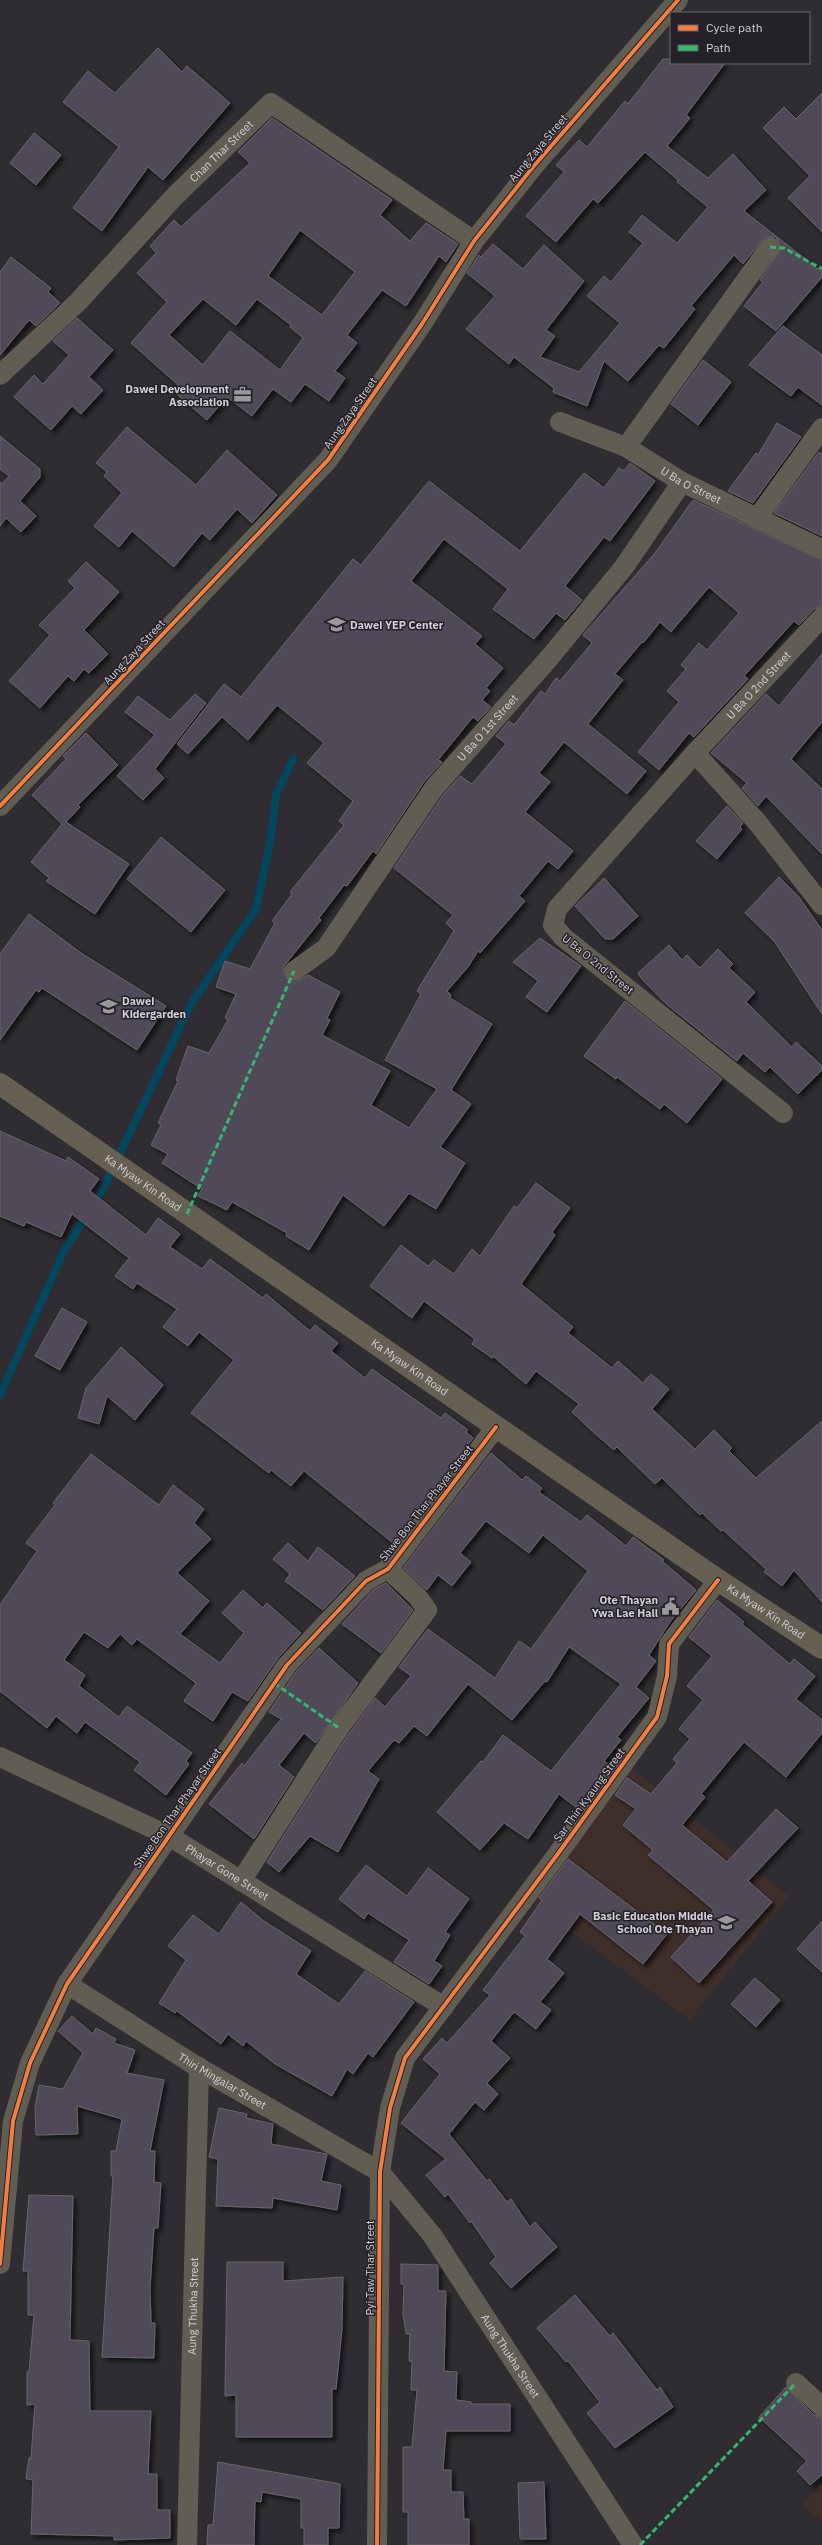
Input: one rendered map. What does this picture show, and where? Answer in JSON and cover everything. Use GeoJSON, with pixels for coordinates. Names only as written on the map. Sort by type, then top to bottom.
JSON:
{"type":"FeatureCollection","features":[{"type":"Feature","properties":{"kind":"main road","name":"Ka Myaw Kin Road"},"geometry":{"type":"LineString","coordinates":[[0,1084],[718,1580],[822,1648]]}},
{"type":"Feature","properties":{"kind":"street","name":"Aung Zaya Street"},"geometry":{"type":"LineString","coordinates":[[0,806],[328,460],[422,324],[474,241],[533,167],[678,0]]}},
{"type":"Feature","properties":{"kind":"street","name":"Chan Thar Street"},"geometry":{"type":"LineString","coordinates":[[0,375],[78,302],[174,197],[271,103],[474,241]]}},
{"type":"Feature","properties":{"kind":"street"},"geometry":{"type":"LineString","coordinates":[[626,447],[770,247]]}},
{"type":"Feature","properties":{"kind":"street","name":"U Ba O Street"},"geometry":{"type":"LineString","coordinates":[[560,422],[626,447],[682,482],[822,548]]}},
{"type":"Feature","properties":{"kind":"street"},"geometry":{"type":"LineString","coordinates":[[757,518],[822,428]]}},
{"type":"Feature","properties":{"kind":"street","name":"U Ba O 1st Street"},"geometry":{"type":"LineString","coordinates":[[294,971],[326,948],[434,788],[550,656],[624,567],[682,482]]}},
{"type":"Feature","properties":{"kind":"street","name":"U Ba O 2nd Street"},"geometry":{"type":"LineString","coordinates":[[782,1113],[563,937],[553,925],[556,908],[695,753],[822,617]]}},
{"type":"Feature","properties":{"kind":"street"},"geometry":{"type":"LineString","coordinates":[[695,753],[757,822],[822,905]]}},
{"type":"Feature","properties":{"kind":"street","name":"Shwe Bon Thar Phayar Street"},"geometry":{"type":"LineString","coordinates":[[0,2264],[2,2221],[14,2121],[30,2063],[67,1984],[287,1665],[366,1581],[388,1569],[496,1427]]}},
{"type":"Feature","properties":{"kind":"street"},"geometry":{"type":"LineString","coordinates":[[241,1881],[339,1728],[427,1610],[417,1596],[388,1569]]}},
{"type":"Feature","properties":{"kind":"street","name":"Sar Thin Kyaung Street"},"geometry":{"type":"LineString","coordinates":[[444,2007],[656,1717],[667,1676],[669,1644],[718,1580]]}},
{"type":"Feature","properties":{"kind":"street","name":"Phayar Gone Street"},"geometry":{"type":"LineString","coordinates":[[0,1757],[169,1836],[444,2007]]}},
{"type":"Feature","properties":{"kind":"street","name":"Thiri Mingalar Street"},"geometry":{"type":"LineString","coordinates":[[67,1984],[199,2067],[380,2172]]}},
{"type":"Feature","properties":{"kind":"street","name":"Pyi Taw Thar Street"},"geometry":{"type":"LineString","coordinates":[[377,2545],[380,2172],[390,2108],[405,2058],[444,2007]]}},
{"type":"Feature","properties":{"kind":"street","name":"Aung Thukha Street"},"geometry":{"type":"LineString","coordinates":[[187,2545],[199,2067]]}},
{"type":"Feature","properties":{"kind":"street","name":"Aung Thukha Street"},"geometry":{"type":"LineString","coordinates":[[380,2172],[432,2235],[633,2545]]}},
{"type":"Feature","properties":{"kind":"street"},"geometry":{"type":"LineString","coordinates":[[796,2383],[822,2406]]}},
{"type":"Feature","properties":{"kind":"shaded area"},"geometry":{"type":"Polygon","coordinates":[[[631,1768],[789,1896],[690,2020],[528,1900],[631,1768]]]}},
{"type":"Feature","properties":{"kind":"shaded area"},"geometry":{"type":"Polygon","coordinates":[[[822,2484],[822,2521],[802,2505],[822,2484]]]}},
{"type":"Feature","properties":{"kind":"building"},"geometry":{"type":"Polygon","coordinates":[[[158,48],[182,72],[187,66],[230,103],[163,180],[148,167],[102,231],[73,208],[119,147],[63,102],[88,71],[115,93],[158,48]]]}},
{"type":"Feature","properties":{"kind":"building"},"geometry":{"type":"Polygon","coordinates":[[[663,59],[670,59],[670,64],[724,64],[686,115],[690,118],[667,146],[708,178],[733,154],[766,190],[744,211],[822,272],[822,277],[776,331],[744,306],[763,282],[760,280],[781,249],[776,237],[765,237],[743,264],[734,255],[691,306],[695,309],[664,348],[659,345],[628,381],[604,361],[587,406],[553,392],[554,388],[514,357],[509,364],[466,329],[495,296],[467,273],[479,255],[481,257],[493,244],[523,269],[544,245],[584,281],[546,330],[555,336],[540,357],[579,372],[620,323],[587,296],[604,276],[611,282],[643,243],[629,232],[642,215],[677,243],[708,207],[677,182],[678,180],[645,152],[598,203],[593,199],[556,242],[526,216],[564,172],[556,165],[579,140],[587,147],[625,101],[628,104],[663,59]]]}},
{"type":"Feature","properties":{"kind":"building"},"geometry":{"type":"Polygon","coordinates":[[[822,93],[822,232],[788,198],[810,176],[763,128],[784,107],[796,119],[822,93]]]}},
{"type":"Feature","properties":{"kind":"building"},"geometry":{"type":"Polygon","coordinates":[[[272,118],[392,200],[380,215],[410,241],[426,223],[458,244],[446,262],[439,256],[406,306],[382,290],[347,335],[357,343],[335,371],[345,378],[329,401],[305,384],[291,402],[273,389],[252,416],[227,397],[207,420],[173,391],[178,385],[131,343],[167,302],[137,273],[156,253],[150,246],[174,220],[181,227],[250,163],[238,152],[272,118]],[[300,230],[268,276],[322,315],[355,272],[300,230]],[[203,299],[169,335],[203,365],[230,331],[280,370],[303,338],[290,327],[291,325],[257,299],[236,325],[203,299]]]}},
{"type":"Feature","properties":{"kind":"building"},"geometry":{"type":"Polygon","coordinates":[[[34,133],[61,155],[36,185],[10,163],[34,133]]]}},
{"type":"Feature","properties":{"kind":"building"},"geometry":{"type":"Polygon","coordinates":[[[11,257],[51,288],[48,292],[60,303],[36,326],[29,320],[0,355],[0,272],[11,257]]]}},
{"type":"Feature","properties":{"kind":"building"},"geometry":{"type":"Polygon","coordinates":[[[77,318],[113,350],[89,377],[103,390],[81,414],[72,406],[51,430],[14,397],[34,375],[43,384],[69,355],[53,341],[77,318]]]}},
{"type":"Feature","properties":{"kind":"building"},"geometry":{"type":"Polygon","coordinates":[[[783,326],[822,355],[822,405],[798,387],[791,396],[749,365],[783,326]]]}},
{"type":"Feature","properties":{"kind":"building"},"geometry":{"type":"Polygon","coordinates":[[[703,360],[731,382],[698,425],[671,404],[703,360]]]}},
{"type":"Feature","properties":{"kind":"building"},"geometry":{"type":"Polygon","coordinates":[[[777,423],[801,437],[753,503],[728,491],[756,453],[758,455],[777,423]]]}},
{"type":"Feature","properties":{"kind":"building"},"geometry":{"type":"Polygon","coordinates":[[[127,427],[196,485],[227,450],[277,495],[252,523],[237,509],[210,540],[202,533],[174,567],[132,531],[119,547],[94,526],[122,493],[104,476],[107,472],[96,463],[127,427]]]}},
{"type":"Feature","properties":{"kind":"building"},"geometry":{"type":"Polygon","coordinates":[[[0,436],[40,469],[40,477],[20,501],[36,516],[21,532],[6,518],[0,526],[0,482],[2,484],[9,476],[0,469],[0,436]]]}},
{"type":"Feature","properties":{"kind":"building"},"geometry":{"type":"Polygon","coordinates":[[[819,452],[822,454],[822,536],[774,513],[819,452]]]}},
{"type":"Feature","properties":{"kind":"building"},"geometry":{"type":"Polygon","coordinates":[[[630,463],[655,481],[610,541],[604,537],[565,586],[582,600],[565,620],[556,613],[534,639],[493,609],[508,589],[444,539],[411,581],[482,636],[475,644],[503,668],[486,688],[490,691],[482,700],[491,707],[478,721],[473,717],[438,760],[442,762],[424,782],[376,854],[373,851],[347,886],[344,885],[319,918],[321,920],[284,966],[283,972],[290,982],[296,982],[308,975],[340,992],[327,1018],[330,1020],[322,1035],[390,1071],[371,1105],[409,1128],[437,1089],[385,1060],[421,994],[417,991],[454,931],[446,923],[453,915],[394,868],[443,795],[460,776],[472,784],[506,744],[496,736],[509,721],[514,725],[541,691],[545,694],[556,678],[560,681],[592,643],[583,635],[655,553],[693,500],[822,560],[822,606],[814,609],[799,625],[794,621],[744,676],[748,679],[694,737],[689,733],[659,770],[638,752],[679,702],[667,691],[686,669],[681,665],[699,643],[707,650],[739,613],[709,587],[671,632],[660,622],[643,643],[642,642],[615,674],[623,680],[588,724],[646,771],[627,794],[564,742],[539,773],[550,782],[525,812],[573,851],[558,869],[548,861],[519,896],[525,901],[480,953],[478,951],[468,967],[447,991],[451,995],[450,998],[492,1024],[451,1090],[471,1104],[440,1147],[465,1163],[436,1209],[409,1193],[384,1226],[343,1195],[309,1250],[286,1236],[287,1233],[232,1202],[227,1210],[198,1196],[202,1189],[162,1163],[168,1154],[151,1145],[161,1125],[158,1123],[178,1081],[176,1080],[188,1046],[209,1053],[228,1020],[225,1018],[236,994],[216,987],[225,961],[250,969],[275,923],[272,921],[292,894],[290,892],[344,825],[339,821],[353,801],[307,763],[324,743],[277,705],[248,740],[222,717],[188,754],[177,744],[224,684],[241,697],[353,559],[361,565],[429,481],[520,551],[584,473],[604,488],[619,468],[624,471],[630,463]]]}},
{"type":"Feature","properties":{"kind":"building"},"geometry":{"type":"Polygon","coordinates":[[[86,562],[119,592],[84,630],[108,654],[89,673],[84,669],[74,681],[68,676],[40,708],[9,681],[50,635],[39,625],[75,588],[68,581],[86,562]]]}},
{"type":"Feature","properties":{"kind":"building"},"geometry":{"type":"Polygon","coordinates":[[[822,654],[822,722],[791,759],[822,789],[822,854],[766,796],[758,806],[742,788],[747,783],[711,753],[766,694],[779,706],[822,654]]]}},
{"type":"Feature","properties":{"kind":"building"},"geometry":{"type":"Polygon","coordinates":[[[195,694],[206,703],[155,769],[164,778],[143,800],[117,776],[155,735],[125,712],[138,696],[170,720],[195,694]]]}},
{"type":"Feature","properties":{"kind":"building"},"geometry":{"type":"Polygon","coordinates":[[[86,733],[118,765],[78,805],[80,807],[66,822],[129,864],[95,914],[46,881],[49,878],[31,862],[62,824],[32,795],[66,759],[63,756],[86,733]]]}},
{"type":"Feature","properties":{"kind":"building"},"geometry":{"type":"Polygon","coordinates":[[[727,806],[743,823],[740,827],[742,829],[717,859],[696,841],[727,806]]]}},
{"type":"Feature","properties":{"kind":"building"},"geometry":{"type":"Polygon","coordinates":[[[161,837],[225,890],[191,932],[127,879],[161,837]]]}},
{"type":"Feature","properties":{"kind":"building"},"geometry":{"type":"Polygon","coordinates":[[[779,877],[799,897],[822,930],[822,1014],[774,941],[745,913],[779,877]]]}},
{"type":"Feature","properties":{"kind":"building"},"geometry":{"type":"Polygon","coordinates":[[[604,878],[638,916],[613,939],[605,939],[575,906],[604,878]]]}},
{"type":"Feature","properties":{"kind":"building"},"geometry":{"type":"Polygon","coordinates":[[[29,914],[81,953],[166,1006],[137,1050],[42,988],[39,992],[36,990],[0,1040],[0,954],[29,914]]]}},
{"type":"Feature","properties":{"kind":"building"},"geometry":{"type":"Polygon","coordinates":[[[540,938],[581,966],[547,1012],[526,997],[538,981],[513,962],[540,938]]]}},
{"type":"Feature","properties":{"kind":"building"},"geometry":{"type":"Polygon","coordinates":[[[669,945],[682,960],[687,955],[700,968],[718,949],[733,964],[729,968],[755,992],[746,1002],[792,1047],[796,1042],[822,1066],[822,1070],[798,1094],[770,1067],[765,1072],[743,1053],[737,1061],[665,1003],[638,973],[669,945]]]}},
{"type":"Feature","properties":{"kind":"building"},"geometry":{"type":"Polygon","coordinates":[[[625,1001],[722,1079],[687,1123],[664,1104],[660,1109],[617,1077],[616,1079],[584,1056],[625,1001]]]}},
{"type":"Feature","properties":{"kind":"building"},"geometry":{"type":"Polygon","coordinates":[[[0,1131],[66,1161],[68,1157],[99,1179],[90,1191],[146,1235],[158,1218],[180,1234],[170,1247],[202,1269],[210,1259],[263,1298],[266,1294],[310,1331],[315,1325],[338,1343],[331,1351],[365,1378],[372,1369],[441,1418],[445,1413],[468,1430],[466,1432],[473,1438],[393,1543],[304,1471],[291,1486],[271,1470],[269,1473],[191,1413],[234,1360],[199,1332],[188,1346],[163,1327],[177,1309],[137,1283],[133,1289],[115,1276],[129,1258],[72,1214],[61,1237],[26,1222],[24,1226],[0,1216],[0,1131]]]}},
{"type":"Feature","properties":{"kind":"building"},"geometry":{"type":"Polygon","coordinates":[[[536,1183],[570,1208],[552,1232],[555,1235],[521,1284],[573,1327],[568,1333],[612,1368],[618,1361],[643,1383],[651,1374],[669,1389],[652,1409],[695,1449],[714,1430],[732,1448],[729,1451],[756,1478],[822,1421],[822,1602],[794,1570],[782,1586],[764,1572],[766,1569],[723,1530],[721,1531],[702,1513],[700,1515],[662,1478],[655,1484],[617,1447],[614,1450],[572,1412],[579,1404],[536,1371],[526,1384],[494,1357],[492,1358],[472,1344],[475,1339],[424,1301],[412,1318],[370,1286],[401,1245],[428,1266],[434,1260],[454,1274],[472,1249],[480,1256],[514,1206],[517,1208],[536,1183]]]}},
{"type":"Feature","properties":{"kind":"building"},"geometry":{"type":"Polygon","coordinates":[[[62,1308],[87,1322],[60,1370],[35,1356],[62,1308]]]}},
{"type":"Feature","properties":{"kind":"building"},"geometry":{"type":"Polygon","coordinates":[[[121,1347],[163,1385],[135,1420],[107,1396],[99,1424],[78,1418],[86,1388],[121,1347]]]}},
{"type":"Feature","properties":{"kind":"building"},"geometry":{"type":"Polygon","coordinates":[[[491,1453],[522,1480],[526,1476],[542,1488],[539,1492],[581,1522],[587,1515],[626,1546],[633,1537],[664,1560],[662,1561],[696,1590],[670,1622],[649,1655],[656,1661],[636,1687],[649,1698],[617,1737],[621,1740],[604,1761],[608,1764],[577,1808],[559,1794],[528,1839],[504,1823],[480,1850],[437,1812],[481,1761],[483,1762],[503,1735],[551,1771],[621,1684],[569,1647],[547,1682],[545,1681],[512,1720],[468,1684],[427,1736],[414,1726],[399,1743],[394,1740],[368,1771],[379,1779],[338,1852],[310,1836],[279,1872],[267,1862],[348,1735],[375,1698],[385,1707],[411,1676],[399,1667],[428,1629],[495,1678],[519,1641],[531,1649],[588,1571],[543,1535],[529,1553],[486,1521],[460,1553],[471,1562],[452,1586],[438,1575],[427,1590],[403,1568],[491,1453]]]}},
{"type":"Feature","properties":{"kind":"building"},"geometry":{"type":"Polygon","coordinates":[[[91,1454],[159,1505],[173,1485],[204,1509],[194,1523],[211,1539],[177,1573],[209,1601],[180,1634],[220,1663],[244,1633],[222,1613],[243,1590],[263,1608],[267,1603],[301,1633],[278,1658],[248,1701],[232,1692],[213,1721],[184,1701],[196,1683],[137,1639],[132,1645],[120,1634],[108,1648],[84,1632],[64,1660],[85,1675],[79,1686],[119,1717],[127,1706],[192,1753],[186,1761],[189,1764],[166,1795],[134,1770],[140,1762],[85,1722],[77,1733],[56,1716],[47,1728],[0,1691],[0,1605],[37,1551],[26,1543],[55,1505],[53,1503],[91,1454]]]}},
{"type":"Feature","properties":{"kind":"building"},"geometry":{"type":"Polygon","coordinates":[[[288,1543],[308,1561],[318,1547],[355,1576],[323,1610],[285,1581],[290,1574],[273,1559],[288,1543]]]}},
{"type":"Feature","properties":{"kind":"building"},"geometry":{"type":"Polygon","coordinates":[[[386,1583],[413,1610],[381,1653],[342,1624],[373,1590],[386,1583]]]}},
{"type":"Feature","properties":{"kind":"building"},"geometry":{"type":"Polygon","coordinates":[[[717,1600],[744,1622],[742,1624],[790,1664],[794,1659],[815,1676],[796,1699],[822,1720],[822,1733],[786,1777],[744,1742],[701,1794],[705,1797],[682,1825],[727,1862],[776,1809],[798,1828],[748,1881],[772,1902],[699,1983],[671,1957],[714,1910],[648,1855],[653,1850],[623,1825],[636,1809],[615,1795],[627,1778],[651,1794],[677,1763],[673,1759],[690,1739],[679,1729],[703,1700],[687,1686],[712,1656],[689,1637],[717,1600]]]}},
{"type":"Feature","properties":{"kind":"building"},"geometry":{"type":"Polygon","coordinates":[[[319,1648],[358,1683],[316,1743],[304,1733],[279,1765],[294,1777],[254,1839],[209,1804],[242,1763],[244,1766],[281,1719],[269,1712],[296,1672],[319,1648]]]}},
{"type":"Feature","properties":{"kind":"building"},"geometry":{"type":"Polygon","coordinates":[[[568,1859],[667,1934],[643,1964],[580,1914],[547,1959],[564,1973],[540,2002],[551,2010],[536,2029],[514,2012],[491,2041],[510,2058],[487,2083],[498,2094],[484,2110],[475,2102],[449,2134],[487,2181],[489,2179],[507,2202],[511,2199],[530,2227],[535,2222],[557,2247],[511,2288],[490,2263],[496,2257],[471,2221],[470,2223],[448,2194],[445,2197],[426,2175],[446,2159],[401,2123],[440,2074],[423,2059],[442,2038],[447,2043],[490,1995],[483,1990],[525,1936],[520,1932],[542,1900],[539,1898],[568,1859]]]}},
{"type":"Feature","properties":{"kind":"building"},"geometry":{"type":"Polygon","coordinates":[[[366,1865],[407,1896],[428,1868],[469,1899],[445,1932],[450,1935],[434,1961],[442,1966],[429,1984],[394,1962],[409,1940],[368,1913],[364,1919],[339,1899],[366,1865]]]}},
{"type":"Feature","properties":{"kind":"building"},"geometry":{"type":"Polygon","coordinates":[[[241,1902],[264,1921],[311,1951],[296,1974],[339,2004],[365,1971],[414,2002],[373,2057],[368,2053],[353,2074],[347,2069],[332,2096],[275,2064],[246,2041],[243,2046],[228,2034],[221,2044],[177,2011],[175,2013],[159,2003],[186,1960],[168,1946],[193,1915],[219,1934],[241,1902]]]}},
{"type":"Feature","properties":{"kind":"building"},"geometry":{"type":"Polygon","coordinates":[[[822,1921],[822,1972],[797,1949],[822,1921]]]}},
{"type":"Feature","properties":{"kind":"building"},"geometry":{"type":"Polygon","coordinates":[[[755,1978],[780,2000],[756,2027],[731,2004],[755,1978]]]}},
{"type":"Feature","properties":{"kind":"building"},"geometry":{"type":"Polygon","coordinates":[[[72,2016],[93,2034],[96,2028],[116,2039],[114,2043],[135,2050],[127,2073],[164,2080],[150,2151],[155,2151],[154,2182],[161,2183],[158,2228],[154,2228],[150,2288],[151,2323],[155,2323],[154,2358],[102,2357],[113,2176],[111,2176],[111,2151],[116,2151],[122,2119],[77,2106],[78,2134],[36,2135],[35,2107],[39,2085],[63,2089],[83,2053],[58,2031],[72,2016]]]}},
{"type":"Feature","properties":{"kind":"building"},"geometry":{"type":"Polygon","coordinates":[[[219,2108],[247,2114],[246,2118],[273,2124],[271,2144],[327,2154],[321,2181],[341,2185],[337,2210],[273,2198],[272,2208],[216,2206],[218,2159],[209,2157],[219,2108]]]}},
{"type":"Feature","properties":{"kind":"building"},"geometry":{"type":"Polygon","coordinates":[[[29,2195],[73,2196],[70,2340],[89,2341],[90,2411],[151,2411],[148,2474],[157,2474],[157,2510],[170,2510],[170,2538],[114,2540],[114,2536],[31,2534],[33,2480],[26,2479],[29,2458],[31,2458],[35,2404],[27,2405],[27,2372],[29,2372],[34,2315],[28,2315],[28,2271],[23,2271],[29,2195]]]}},
{"type":"Feature","properties":{"kind":"building"},"geometry":{"type":"Polygon","coordinates":[[[227,2262],[283,2262],[283,2281],[343,2277],[342,2329],[336,2389],[332,2389],[332,2437],[236,2437],[236,2395],[225,2396],[227,2262]]]}},
{"type":"Feature","properties":{"kind":"building"},"geometry":{"type":"Polygon","coordinates":[[[401,2264],[438,2265],[438,2291],[446,2291],[444,2371],[457,2372],[456,2400],[471,2402],[471,2404],[510,2404],[510,2431],[446,2431],[443,2470],[451,2470],[451,2492],[463,2492],[464,2519],[469,2519],[469,2545],[408,2545],[408,2512],[403,2512],[403,2447],[412,2447],[417,2390],[411,2390],[412,2361],[409,2361],[410,2334],[406,2334],[403,2313],[404,2284],[401,2284],[401,2264]]]}},
{"type":"Feature","properties":{"kind":"building"},"geometry":{"type":"Polygon","coordinates":[[[575,2295],[610,2336],[613,2333],[657,2390],[660,2387],[673,2407],[615,2448],[587,2413],[600,2402],[568,2361],[566,2362],[537,2328],[575,2295]]]}},
{"type":"Feature","properties":{"kind":"building"},"geometry":{"type":"Polygon","coordinates":[[[786,2387],[814,2415],[822,2418],[822,2475],[810,2485],[797,2471],[807,2461],[759,2417],[786,2387]]]}},
{"type":"Feature","properties":{"kind":"building"},"geometry":{"type":"Polygon","coordinates":[[[218,2462],[340,2484],[339,2528],[328,2528],[328,2545],[304,2545],[304,2528],[301,2528],[301,2499],[262,2492],[261,2502],[255,2501],[254,2545],[207,2545],[208,2525],[213,2525],[218,2462]]]}},
{"type":"Feature","properties":{"kind":"building"},"geometry":{"type":"Polygon","coordinates":[[[544,2482],[546,2539],[520,2539],[518,2483],[544,2482]]]}},
{"type":"Feature","properties":{"kind":"waterway"},"geometry":{"type":"LineString","coordinates":[[0,1395],[63,1253],[103,1189],[191,1004],[256,909],[271,838],[276,795],[293,759]]}},
{"type":"Feature","properties":{"kind":"marked path"},"geometry":{"type":"LineString","coordinates":[[770,247],[784,248],[822,269]]}},
{"type":"Feature","properties":{"kind":"marked path"},"geometry":{"type":"LineString","coordinates":[[187,1214],[294,971]]}},
{"type":"Feature","properties":{"kind":"marked path"},"geometry":{"type":"LineString","coordinates":[[274,1683],[339,1728]]}},
{"type":"Feature","properties":{"kind":"marked path"},"geometry":{"type":"LineString","coordinates":[[640,2545],[796,2383]]}},
{"type":"Feature","properties":{"kind":"cycle path"},"geometry":{"type":"LineString","coordinates":[[0,806],[328,460],[422,324],[474,241],[533,167],[678,0]]}},
{"type":"Feature","properties":{"kind":"cycle path"},"geometry":{"type":"LineString","coordinates":[[0,2264],[13,2121],[30,2063],[67,1984],[287,1665],[366,1581],[388,1569],[496,1427]]}},
{"type":"Feature","properties":{"kind":"cycle path"},"geometry":{"type":"LineString","coordinates":[[377,2545],[380,2172],[390,2108],[405,2058],[557,1855],[657,1717],[667,1676],[669,1644],[718,1580]]}},
{"type":"Feature","properties":{"kind":"place","name":"Dawei Development Association"},"geometry":{"type":"Point","coordinates":[242,395]}},
{"type":"Feature","properties":{"kind":"place","name":"Dawei YEP Center"},"geometry":{"type":"Point","coordinates":[337,625]}},
{"type":"Feature","properties":{"kind":"place","name":"Dawei Kidergarden"},"geometry":{"type":"Point","coordinates":[109,1007]}},
{"type":"Feature","properties":{"kind":"place","name":"Ote Thayan Ywa Lae Hall"},"geometry":{"type":"Point","coordinates":[671,1606]}},
{"type":"Feature","properties":{"kind":"place","name":"Basic Education Middle School Ote Thayan"},"geometry":{"type":"Point","coordinates":[726,1922]}}]}
